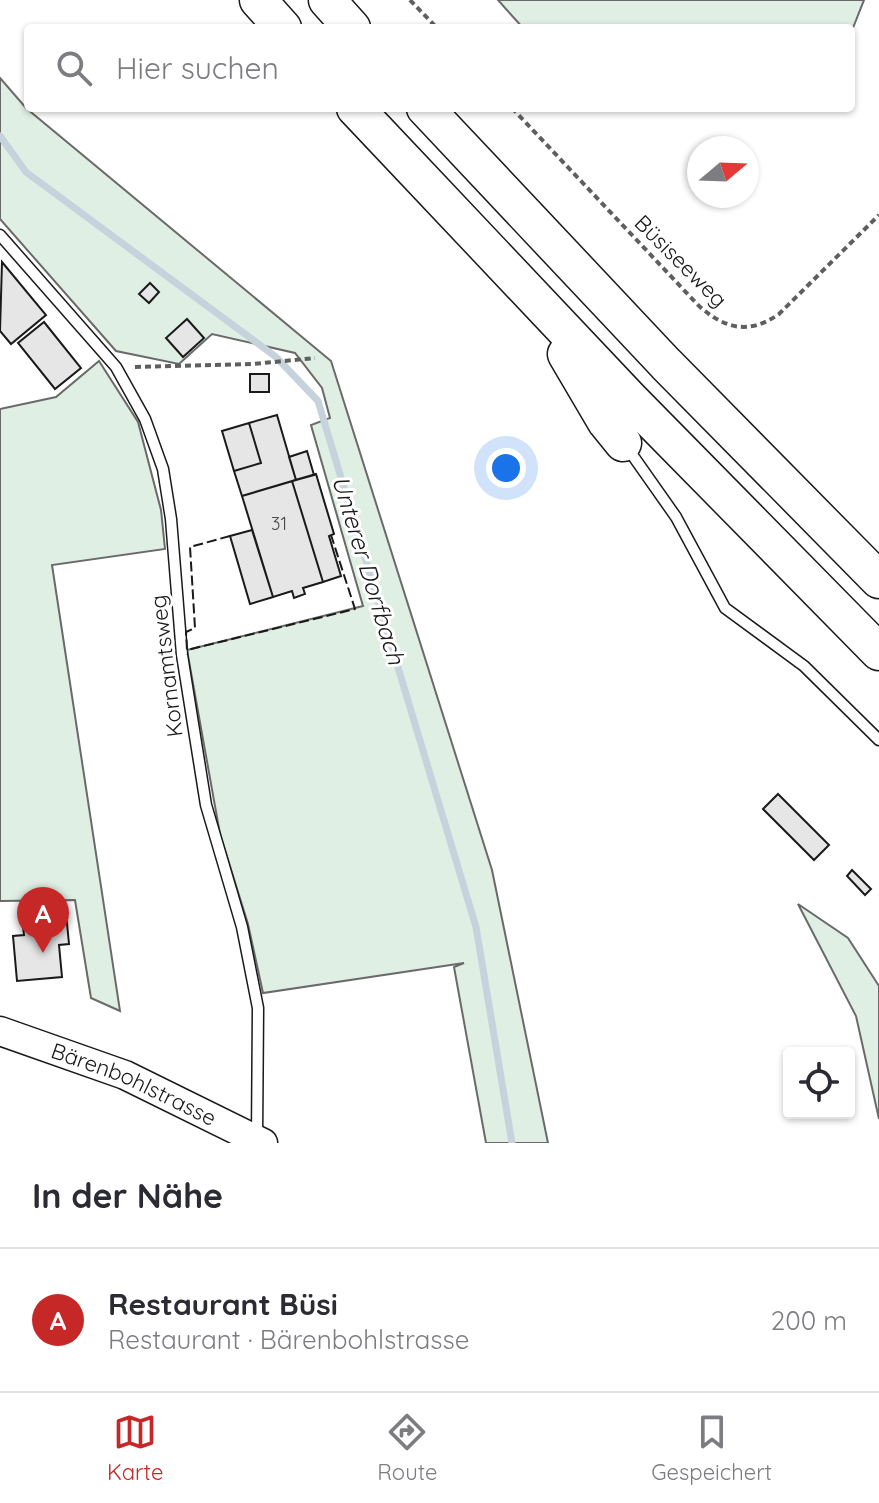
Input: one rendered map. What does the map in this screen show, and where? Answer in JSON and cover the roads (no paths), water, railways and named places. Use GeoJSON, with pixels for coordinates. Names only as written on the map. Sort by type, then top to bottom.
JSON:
{"type":"FeatureCollection","features":[{"type":"Feature","properties":{"kind":"highway"},"geometry":{"type":"LineString","coordinates":[[258,0],[279,24]]}},
{"type":"Feature","properties":{"kind":"highway"},"geometry":{"type":"LineString","coordinates":[[327,0],[348,24]]}},
{"type":"Feature","properties":{"kind":"highway"},"geometry":{"type":"LineString","coordinates":[[359,112],[535,301],[879,652]]}},
{"type":"Feature","properties":{"kind":"highway"},"geometry":{"type":"LineString","coordinates":[[429,112],[879,580]]}},
{"type":"Feature","properties":{"kind":"highway"},"geometry":{"type":"LineString","coordinates":[[535,301],[606,422],[623,443]]}},
{"type":"Feature","properties":{"kind":"highway"},"geometry":{"type":"LineString","coordinates":[[836,537],[879,561]]}},
{"type":"Feature","properties":{"kind":"street","name":"Bärenbohlstrasse"},"geometry":{"type":"LineString","coordinates":[[0,1031],[125,1075],[260,1141]]}},
{"type":"Feature","properties":{"kind":"lane","name":"Kornamtsweg"},"geometry":{"type":"LineString","coordinates":[[0,235],[116,367],[145,419],[163,469],[171,519],[182,655],[206,805],[242,927],[258,1008],[260,1141]]}},
{"type":"Feature","properties":{"kind":"lane"},"geometry":{"type":"LineString","coordinates":[[623,443],[676,517],[725,608],[804,666],[879,740]]}},
{"type":"Feature","properties":{"kind":"waterway","name":"Unterer Dorfbach"},"geometry":{"type":"LineString","coordinates":[[0,136],[26,172],[276,357],[318,401],[476,927],[512,1143]]}},
{"type":"Feature","properties":{"kind":"place","name":"Restaurant Büsi"},"geometry":{"type":"Point","coordinates":[43,953]}}]}
